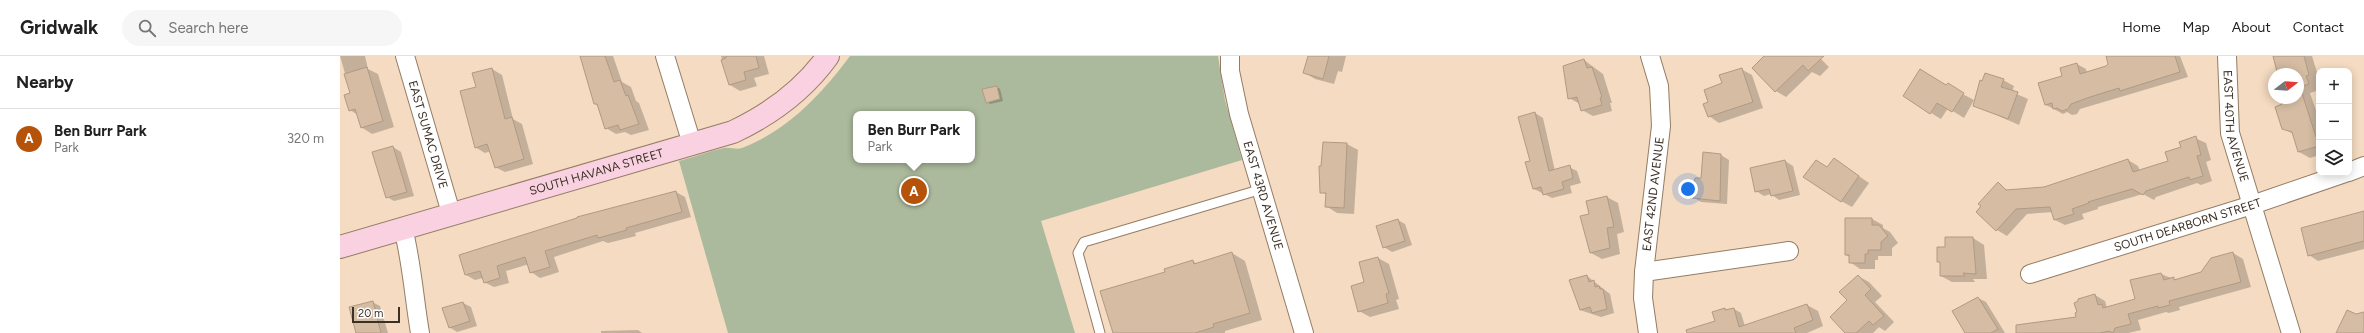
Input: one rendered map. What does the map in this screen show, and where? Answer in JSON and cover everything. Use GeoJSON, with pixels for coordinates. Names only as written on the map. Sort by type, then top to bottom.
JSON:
{"type":"FeatureCollection","features":[{"type":"Feature","properties":{"kind":"street","name":"EAST SUMAC DRIVE"},"geometry":{"type":"LineString","coordinates":[[405,56],[451,213]]}},
{"type":"Feature","properties":{"kind":"street"},"geometry":{"type":"LineString","coordinates":[[665,56],[692,144]]}},
{"type":"Feature","properties":{"kind":"street","name":"SOUTH HAVANA STREET"},"geometry":{"type":"LineString","coordinates":[[340,247],[451,213],[733,132],[761,118],[792,96],[828,56]]}},
{"type":"Feature","properties":{"kind":"street","name":"EAST 43RD AVENUE"},"geometry":{"type":"LineString","coordinates":[[1230,56],[1230,71],[1239,114],[1304,333]]}},
{"type":"Feature","properties":{"kind":"street","name":"EAST 42ND AVENUE"},"geometry":{"type":"LineString","coordinates":[[1648,333],[1642,298],[1661,126],[1659,86],[1650,56]]}},
{"type":"Feature","properties":{"kind":"street","name":"EAST 40TH AVENUE"},"geometry":{"type":"LineString","coordinates":[[2227,56],[2230,133],[2291,333]]}},
{"type":"Feature","properties":{"kind":"street"},"geometry":{"type":"LineString","coordinates":[[2352,171],[2364,166]]}},
{"type":"Feature","properties":{"kind":"street","name":"SOUTH DEARBORN STREET"},"geometry":{"type":"LineString","coordinates":[[2030,274],[2252,205],[2336,176]]}},
{"type":"Feature","properties":{"kind":"street"},"geometry":{"type":"LineString","coordinates":[[404,228],[412,270],[413,292],[420,333]]}},
{"type":"Feature","properties":{"kind":"street"},"geometry":{"type":"LineString","coordinates":[[1644,272],[1789,251]]}},
{"type":"Feature","properties":{"kind":"lane"},"geometry":{"type":"LineString","coordinates":[[1100,333],[1078,253],[1084,242],[1262,189]]}},
{"type":"Feature","properties":{"kind":"green space"},"geometry":{"type":"Polygon","coordinates":[[[850,56],[1218,56],[1225,100],[1242,160],[1041,221],[1075,333],[728,333],[679,161],[724,148],[742,148],[758,141],[789,121],[828,84],[850,56]]]}},
{"type":"Feature","properties":{"kind":"building"},"geometry":{"type":"Polygon","coordinates":[[[580,56],[605,56],[614,82],[620,80],[626,96],[628,95],[639,124],[620,130],[618,125],[605,129],[597,104],[594,104],[580,56]]]}},
{"type":"Feature","properties":{"kind":"building"},"geometry":{"type":"Polygon","coordinates":[[[726,56],[756,56],[759,68],[744,72],[746,80],[729,85],[721,60],[726,58],[726,56]]]}},
{"type":"Feature","properties":{"kind":"building"},"geometry":{"type":"Polygon","coordinates":[[[1308,56],[1329,56],[1323,79],[1303,73],[1308,56]]]}},
{"type":"Feature","properties":{"kind":"building"},"geometry":{"type":"Polygon","coordinates":[[[1764,56],[1824,56],[1808,71],[1803,65],[1775,92],[1752,68],[1764,56]]]}},
{"type":"Feature","properties":{"kind":"building"},"geometry":{"type":"Polygon","coordinates":[[[2106,56],[2175,56],[2180,72],[2120,91],[2119,88],[2087,98],[2071,104],[2068,109],[2062,111],[2057,108],[2053,109],[2052,103],[2045,105],[2038,83],[2062,76],[2060,68],[2077,63],[2080,74],[2106,66],[2108,64],[2106,56]]]}},
{"type":"Feature","properties":{"kind":"building"},"geometry":{"type":"Polygon","coordinates":[[[2273,56],[2304,56],[2309,75],[2306,76],[2309,84],[2304,86],[2304,68],[2276,68],[2273,56]]]}},
{"type":"Feature","properties":{"kind":"building"},"geometry":{"type":"Polygon","coordinates":[[[1584,59],[1587,68],[1592,67],[1602,97],[1600,98],[1602,105],[1581,111],[1577,97],[1568,99],[1563,66],[1584,59]]]}},
{"type":"Feature","properties":{"kind":"building"},"geometry":{"type":"Polygon","coordinates":[[[367,67],[383,121],[361,128],[355,109],[349,111],[344,95],[350,93],[344,74],[367,67]]]}},
{"type":"Feature","properties":{"kind":"building"},"geometry":{"type":"Polygon","coordinates":[[[492,68],[505,119],[512,117],[524,159],[495,168],[487,144],[475,148],[460,91],[476,87],[472,73],[492,68]]]}},
{"type":"Feature","properties":{"kind":"building"},"geometry":{"type":"Polygon","coordinates":[[[1742,68],[1753,102],[1708,117],[1703,104],[1708,102],[1704,90],[1722,83],[1719,75],[1742,68]]]}},
{"type":"Feature","properties":{"kind":"building"},"geometry":{"type":"Polygon","coordinates":[[[1920,69],[1946,85],[1948,83],[1964,93],[1952,112],[1937,103],[1930,114],[1903,96],[1920,69]]]}},
{"type":"Feature","properties":{"kind":"building"},"geometry":{"type":"Polygon","coordinates":[[[1985,73],[2004,79],[2001,87],[2018,92],[2008,119],[1973,106],[1980,80],[1982,81],[1985,73]]]}},
{"type":"Feature","properties":{"kind":"building"},"geometry":{"type":"Polygon","coordinates":[[[997,86],[1000,99],[986,103],[982,89],[997,86]]]}},
{"type":"Feature","properties":{"kind":"building"},"geometry":{"type":"Polygon","coordinates":[[[2304,99],[2316,137],[2316,147],[2298,152],[2292,132],[2282,129],[2275,107],[2282,104],[2304,104],[2304,99]]]}},
{"type":"Feature","properties":{"kind":"building"},"geometry":{"type":"Polygon","coordinates":[[[1535,112],[1549,171],[1570,165],[1573,178],[1562,182],[1564,189],[1543,195],[1541,187],[1533,189],[1525,162],[1530,161],[1518,117],[1535,112]]]}},
{"type":"Feature","properties":{"kind":"building"},"geometry":{"type":"Polygon","coordinates":[[[2196,136],[2201,155],[2197,156],[2203,176],[2190,180],[2189,177],[2146,191],[2143,195],[2132,189],[2088,202],[2089,203],[2072,209],[2074,214],[2054,220],[2050,207],[2016,209],[1996,231],[1976,212],[1981,206],[1978,204],[1998,182],[2006,190],[2044,187],[2128,159],[2133,172],[2168,161],[2165,152],[2181,147],[2179,142],[2196,136]]]}},
{"type":"Feature","properties":{"kind":"building"},"geometry":{"type":"Polygon","coordinates":[[[1323,142],[1347,143],[1344,208],[1325,207],[1326,193],[1320,193],[1319,166],[1321,166],[1323,142]]]}},
{"type":"Feature","properties":{"kind":"building"},"geometry":{"type":"Polygon","coordinates":[[[393,146],[407,192],[386,198],[372,152],[393,146]]]}},
{"type":"Feature","properties":{"kind":"building"},"geometry":{"type":"Polygon","coordinates":[[[1703,152],[1721,154],[1720,201],[1692,198],[1695,178],[1701,178],[1703,152]]]}},
{"type":"Feature","properties":{"kind":"building"},"geometry":{"type":"Polygon","coordinates":[[[1834,158],[1859,176],[1841,202],[1803,177],[1816,160],[1827,167],[1834,158]]]}},
{"type":"Feature","properties":{"kind":"building"},"geometry":{"type":"Polygon","coordinates":[[[1785,160],[1793,191],[1771,196],[1769,189],[1755,192],[1750,168],[1785,160]]]}},
{"type":"Feature","properties":{"kind":"building"},"geometry":{"type":"Polygon","coordinates":[[[676,191],[682,212],[626,228],[627,230],[598,238],[597,235],[545,251],[550,267],[530,273],[525,257],[497,266],[500,278],[484,283],[480,271],[465,275],[459,255],[577,217],[676,191]]]}},
{"type":"Feature","properties":{"kind":"building"},"geometry":{"type":"Polygon","coordinates":[[[1607,196],[1614,227],[1607,228],[1610,248],[1590,253],[1580,216],[1589,214],[1586,201],[1607,196]]]}},
{"type":"Feature","properties":{"kind":"building"},"geometry":{"type":"Polygon","coordinates":[[[2364,211],[2364,241],[2308,256],[2301,228],[2364,211]]]}},
{"type":"Feature","properties":{"kind":"building"},"geometry":{"type":"Polygon","coordinates":[[[1845,218],[1872,218],[1872,225],[1879,225],[1888,236],[1881,242],[1881,250],[1868,250],[1868,254],[1865,254],[1865,263],[1849,263],[1849,255],[1845,255],[1845,218]]]}},
{"type":"Feature","properties":{"kind":"building"},"geometry":{"type":"Polygon","coordinates":[[[1398,219],[1405,241],[1383,248],[1376,226],[1398,219]]]}},
{"type":"Feature","properties":{"kind":"building"},"geometry":{"type":"Polygon","coordinates":[[[1945,237],[1973,237],[1976,274],[1963,273],[1965,276],[1940,276],[1940,262],[1937,262],[1937,247],[1945,247],[1945,237]]]}},
{"type":"Feature","properties":{"kind":"building"},"geometry":{"type":"Polygon","coordinates":[[[1232,252],[1250,313],[1213,324],[1214,327],[1195,333],[1113,333],[1100,291],[1165,272],[1164,269],[1193,260],[1194,264],[1232,252]]]}},
{"type":"Feature","properties":{"kind":"building"},"geometry":{"type":"Polygon","coordinates":[[[2233,252],[2241,282],[2169,301],[2170,305],[2158,308],[2158,306],[2128,314],[2131,324],[2115,328],[2113,333],[2109,331],[2100,333],[2016,333],[2016,325],[2076,317],[2075,313],[2077,312],[2074,303],[2078,301],[2078,299],[2095,294],[2098,305],[2102,304],[2103,308],[2135,299],[2130,280],[2161,273],[2164,280],[2174,277],[2174,280],[2201,272],[2211,258],[2233,252]]]}},
{"type":"Feature","properties":{"kind":"building"},"geometry":{"type":"Polygon","coordinates":[[[1378,257],[1389,293],[1386,294],[1388,303],[1358,312],[1351,286],[1364,282],[1359,262],[1378,257]]]}},
{"type":"Feature","properties":{"kind":"building"},"geometry":{"type":"Polygon","coordinates":[[[1587,275],[1589,282],[1594,280],[1595,287],[1599,286],[1600,289],[1603,289],[1607,309],[1592,313],[1590,307],[1580,310],[1569,280],[1587,275]]]}},
{"type":"Feature","properties":{"kind":"building"},"geometry":{"type":"Polygon","coordinates":[[[1858,275],[1871,289],[1865,295],[1884,316],[1873,325],[1869,321],[1856,333],[1845,333],[1830,317],[1847,300],[1839,292],[1858,275]]]}},
{"type":"Feature","properties":{"kind":"building"},"geometry":{"type":"Polygon","coordinates":[[[1978,297],[1998,329],[1991,333],[1965,333],[1952,311],[1978,297]]]}},
{"type":"Feature","properties":{"kind":"building"},"geometry":{"type":"Polygon","coordinates":[[[373,301],[381,333],[356,333],[349,307],[373,301]]]}},
{"type":"Feature","properties":{"kind":"building"},"geometry":{"type":"Polygon","coordinates":[[[463,302],[470,321],[449,328],[442,308],[463,302]]]}},
{"type":"Feature","properties":{"kind":"building"},"geometry":{"type":"Polygon","coordinates":[[[1807,304],[1813,320],[1794,328],[1796,333],[1687,333],[1686,330],[1715,321],[1712,312],[1725,308],[1725,310],[1734,308],[1739,327],[1807,304]]]}},
{"type":"Feature","properties":{"kind":"building"},"geometry":{"type":"Polygon","coordinates":[[[2347,310],[2356,314],[2364,312],[2364,333],[2336,333],[2347,310]]]}},
{"type":"Feature","properties":{"kind":"place","name":"Ben Burr Park"},"geometry":{"type":"Point","coordinates":[914,191]}}]}
